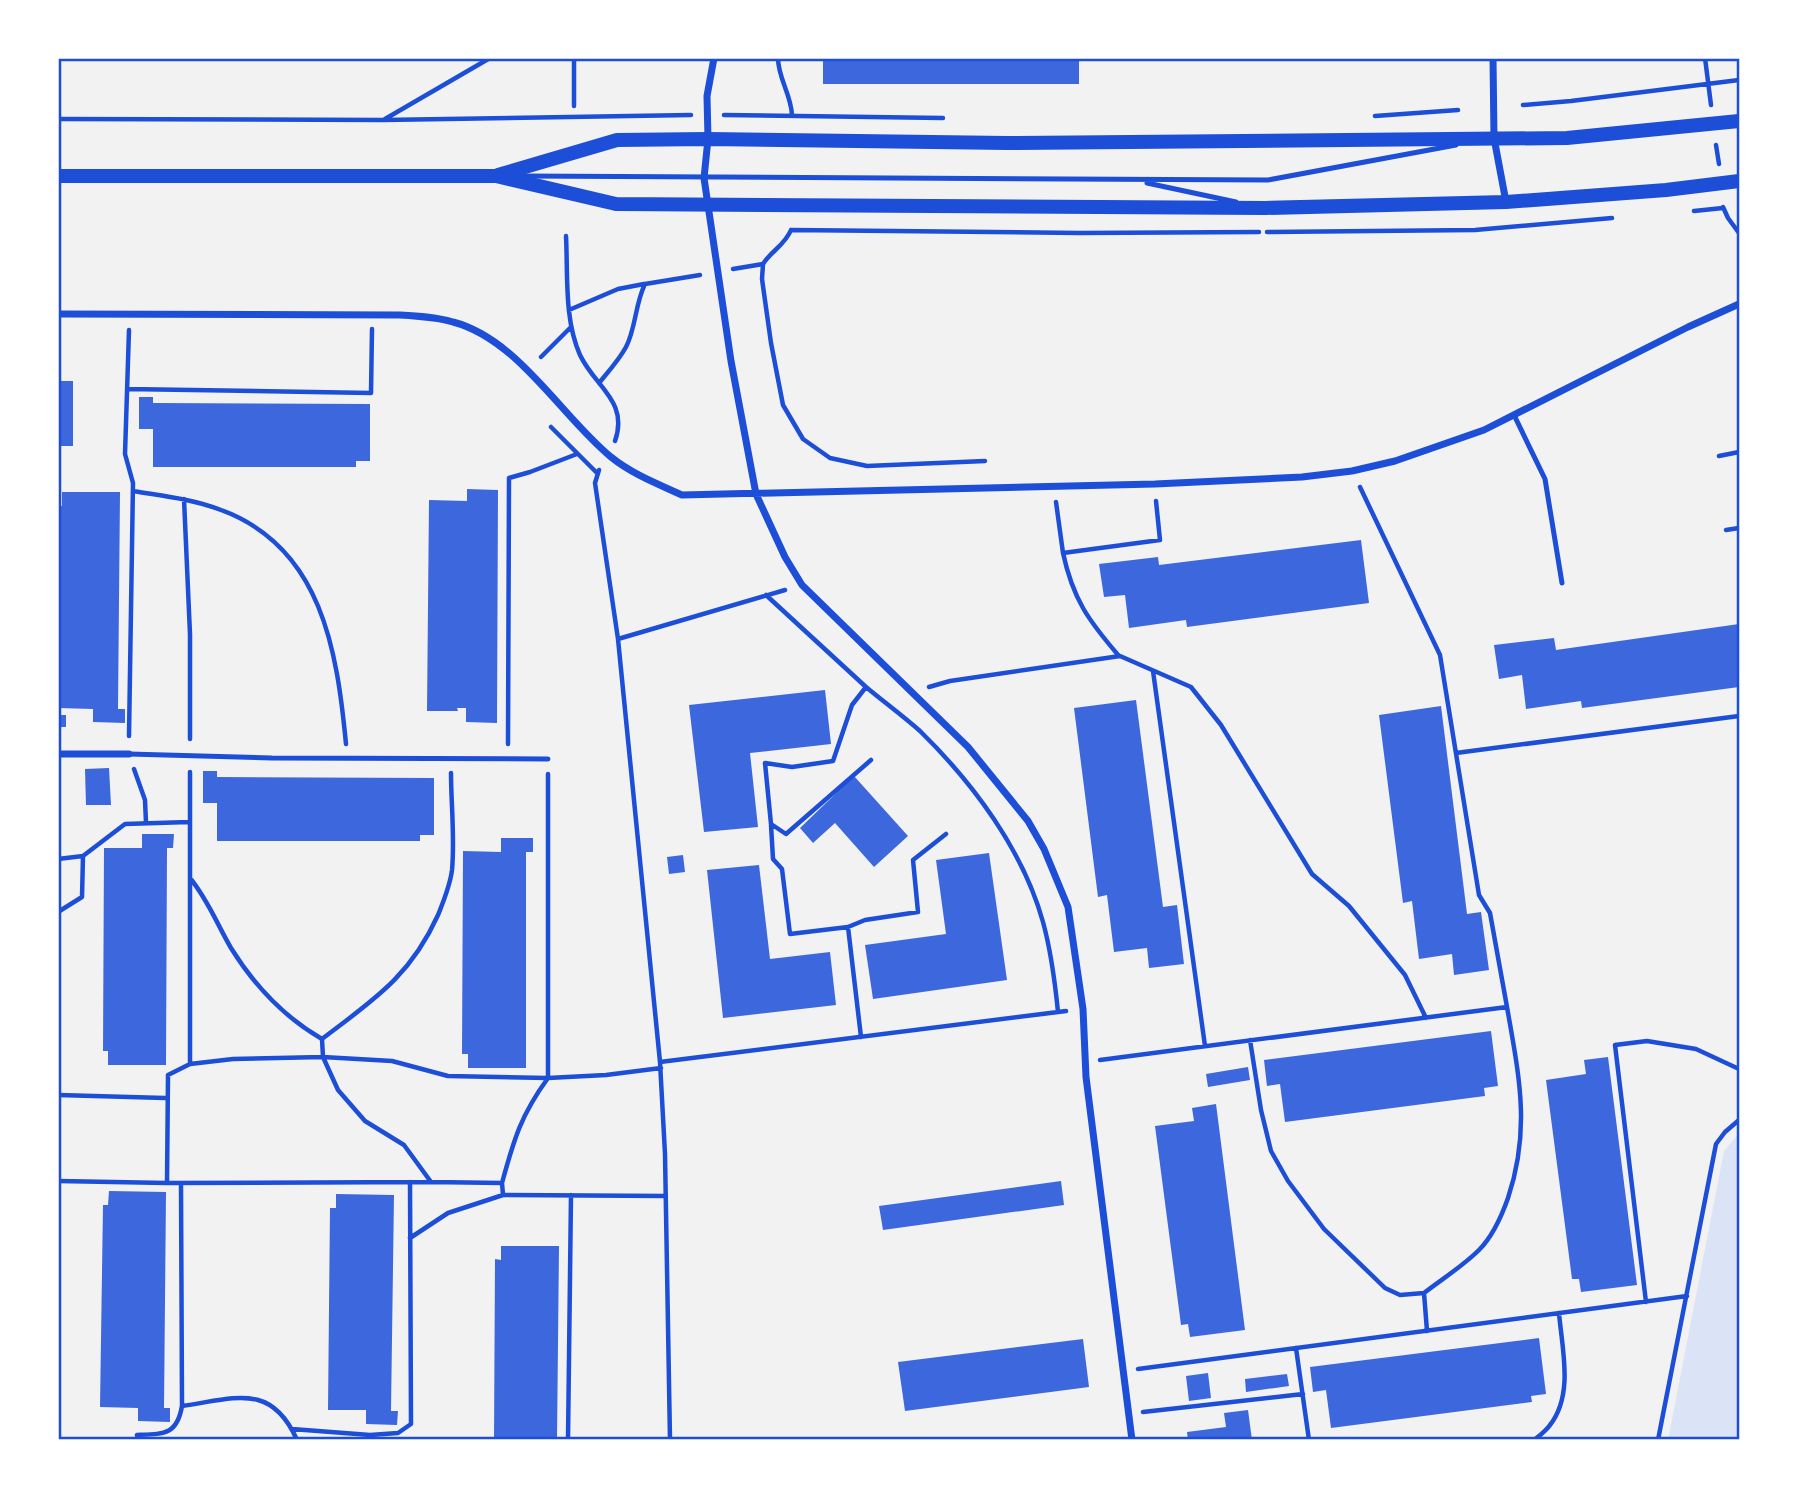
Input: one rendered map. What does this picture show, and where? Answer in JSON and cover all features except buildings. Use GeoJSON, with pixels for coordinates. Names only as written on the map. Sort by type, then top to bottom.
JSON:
{"type":"FeatureCollection","features":[{"type":"Feature","properties":{"kind":"main road"},"geometry":{"type":"LineString","coordinates":[[496,176],[617,140],[1067,143],[1567,138],[1739,121]]}},
{"type":"Feature","properties":{"kind":"main road"},"geometry":{"type":"LineString","coordinates":[[58,167],[108,176]]}},
{"type":"Feature","properties":{"kind":"main road"},"geometry":{"type":"LineString","coordinates":[[58,176],[496,176],[616,204],[1265,208],[1506,202],[1666,190],[1739,181]]}},
{"type":"Feature","properties":{"kind":"street"},"geometry":{"type":"LineString","coordinates":[[714,58],[707,96],[708,139],[704,178],[706,205],[756,494],[785,558],[802,585],[968,747],[1028,821],[1068,907],[1083,1009],[1086,1062],[1132,1440]]}},
{"type":"Feature","properties":{"kind":"street"},"geometry":{"type":"LineString","coordinates":[[1493,58],[1494,138],[1506,202]]}},
{"type":"Feature","properties":{"kind":"street"},"geometry":{"type":"LineString","coordinates":[[58,314],[372,314],[456,322],[479,333],[517,359],[561,409],[609,456],[641,477],[682,495],[1155,484],[1302,477],[1352,471],[1424,452],[1484,430],[1739,304]]}},
{"type":"Feature","properties":{"kind":"street"},"geometry":{"type":"LineString","coordinates":[[58,754],[129,754]]}},
{"type":"Feature","properties":{"kind":"lane"},"geometry":{"type":"LineString","coordinates":[[496,176],[1268,180],[1494,138]]}},
{"type":"Feature","properties":{"kind":"lane"},"geometry":{"type":"LineString","coordinates":[[1133,180],[1265,208]]}},
{"type":"Feature","properties":{"kind":"lane"},"geometry":{"type":"LineString","coordinates":[[1514,415],[1545,479],[1562,583]]}},
{"type":"Feature","properties":{"kind":"lane"},"geometry":{"type":"LineString","coordinates":[[129,754],[548,759]]}},
{"type":"Feature","properties":{"kind":"path"},"geometry":{"type":"LineString","coordinates":[[383,120],[491,58]]}},
{"type":"Feature","properties":{"kind":"path"},"geometry":{"type":"LineString","coordinates":[[573,106],[574,58]]}},
{"type":"Feature","properties":{"kind":"path"},"geometry":{"type":"LineString","coordinates":[[778,58],[778,70],[791,99],[792,115]]}},
{"type":"Feature","properties":{"kind":"path"},"geometry":{"type":"LineString","coordinates":[[1705,58],[1723,208],[1739,233]]}},
{"type":"Feature","properties":{"kind":"path"},"geometry":{"type":"LineString","coordinates":[[1523,104],[1572,101],[1739,80]]}},
{"type":"Feature","properties":{"kind":"path"},"geometry":{"type":"LineString","coordinates":[[791,224],[787,239],[768,255],[763,264],[762,279],[783,405],[803,439],[830,458],[867,466],[985,461]]}},
{"type":"Feature","properties":{"kind":"path"},"geometry":{"type":"LineString","coordinates":[[566,236],[571,327],[580,354],[620,419],[620,427],[609,456],[597,473],[595,483],[618,639],[660,1065],[666,1196],[670,1440]]}},
{"type":"Feature","properties":{"kind":"path"},"geometry":{"type":"LineString","coordinates":[[569,310],[618,289],[763,264]]}},
{"type":"Feature","properties":{"kind":"path"},"geometry":{"type":"LineString","coordinates":[[599,383],[626,347],[639,296],[645,284]]}},
{"type":"Feature","properties":{"kind":"path"},"geometry":{"type":"LineString","coordinates":[[127,389],[371,393],[372,314]]}},
{"type":"Feature","properties":{"kind":"path"},"geometry":{"type":"LineString","coordinates":[[129,315],[125,454],[133,483],[129,754],[145,800],[146,823]]}},
{"type":"Feature","properties":{"kind":"path"},"geometry":{"type":"LineString","coordinates":[[541,357],[571,327]]}},
{"type":"Feature","properties":{"kind":"path"},"geometry":{"type":"LineString","coordinates":[[551,428],[597,473]]}},
{"type":"Feature","properties":{"kind":"path"},"geometry":{"type":"LineString","coordinates":[[1718,456],[1739,452]]}},
{"type":"Feature","properties":{"kind":"path"},"geometry":{"type":"LineString","coordinates":[[508,759],[509,478],[577,454]]}},
{"type":"Feature","properties":{"kind":"path"},"geometry":{"type":"LineString","coordinates":[[1250,1040],[1261,1110],[1271,1151],[1288,1181],[1324,1229],[1385,1288],[1400,1295],[1424,1293],[1481,1249],[1502,1214],[1516,1175],[1522,1124],[1521,1086],[1490,913],[1479,895],[1440,655],[1352,471]]}},
{"type":"Feature","properties":{"kind":"path"},"geometry":{"type":"LineString","coordinates":[[1063,553],[1160,540],[1155,484]]}},
{"type":"Feature","properties":{"kind":"path"},"geometry":{"type":"LineString","coordinates":[[1054,486],[1070,584],[1092,624],[1120,656],[1191,687],[1222,725],[1312,874],[1349,906],[1405,975],[1426,1018]]}},
{"type":"Feature","properties":{"kind":"path"},"geometry":{"type":"LineString","coordinates":[[133,491],[184,499],[223,510],[266,533],[293,560],[314,594],[328,630],[341,695],[347,758]]}},
{"type":"Feature","properties":{"kind":"path"},"geometry":{"type":"LineString","coordinates":[[184,499],[190,635],[190,1064]]}},
{"type":"Feature","properties":{"kind":"path"},"geometry":{"type":"LineString","coordinates":[[1726,530],[1739,528]]}},
{"type":"Feature","properties":{"kind":"path"},"geometry":{"type":"LineString","coordinates":[[618,639],[802,585]]}},
{"type":"Feature","properties":{"kind":"path"},"geometry":{"type":"LineString","coordinates":[[766,595],[866,687],[918,730],[949,762],[998,827],[1025,873],[1042,921],[1058,1012]]}},
{"type":"Feature","properties":{"kind":"path"},"geometry":{"type":"LineString","coordinates":[[911,692],[950,681],[1120,656]]}},
{"type":"Feature","properties":{"kind":"path"},"geometry":{"type":"LineString","coordinates":[[1153,671],[1205,1046]]}},
{"type":"Feature","properties":{"kind":"path"},"geometry":{"type":"LineString","coordinates":[[866,687],[852,705],[833,761],[792,766],[765,763],[773,859],[782,869],[790,933],[848,927],[865,920],[918,912],[913,860],[946,835]]}},
{"type":"Feature","properties":{"kind":"path"},"geometry":{"type":"LineString","coordinates":[[1456,753],[1739,716]]}},
{"type":"Feature","properties":{"kind":"path"},"geometry":{"type":"LineString","coordinates":[[322,1039],[380,994],[406,969],[427,939],[448,892],[452,869],[451,758]]}},
{"type":"Feature","properties":{"kind":"path"},"geometry":{"type":"LineString","coordinates":[[503,1195],[502,1183],[519,1125],[528,1106],[548,1078],[548,759]]}},
{"type":"Feature","properties":{"kind":"path"},"geometry":{"type":"LineString","coordinates":[[771,824],[786,834],[871,760]]}},
{"type":"Feature","properties":{"kind":"path"},"geometry":{"type":"LineString","coordinates":[[58,859],[83,856],[125,824],[189,822]]}},
{"type":"Feature","properties":{"kind":"path"},"geometry":{"type":"LineString","coordinates":[[58,912],[82,897],[83,856]]}},
{"type":"Feature","properties":{"kind":"path"},"geometry":{"type":"LineString","coordinates":[[189,877],[205,897],[231,947],[259,987],[297,1024],[322,1039]]}},
{"type":"Feature","properties":{"kind":"path"},"geometry":{"type":"LineString","coordinates":[[848,927],[861,1037]]}},
{"type":"Feature","properties":{"kind":"path"},"geometry":{"type":"LineString","coordinates":[[1086,1062],[1507,1007]]}},
{"type":"Feature","properties":{"kind":"path"},"geometry":{"type":"LineString","coordinates":[[167,1183],[168,1075],[190,1064],[233,1059],[323,1057],[392,1061],[448,1076],[548,1078],[606,1075],[861,1037],[1083,1009]]}},
{"type":"Feature","properties":{"kind":"path"},"geometry":{"type":"LineString","coordinates":[[322,1039],[323,1057],[338,1090],[365,1121],[404,1145],[431,1182]]}},
{"type":"Feature","properties":{"kind":"path"},"geometry":{"type":"LineString","coordinates":[[1646,1302],[1615,1045],[1647,1041],[1696,1049],[1739,1069]]}},
{"type":"Feature","properties":{"kind":"path"},"geometry":{"type":"LineString","coordinates":[[58,1095],[165,1098]]}},
{"type":"Feature","properties":{"kind":"path"},"geometry":{"type":"LineString","coordinates":[[1658,1440],[1716,1144],[1739,1120]]}},
{"type":"Feature","properties":{"kind":"path"},"geometry":{"type":"LineString","coordinates":[[58,1181],[502,1183]]}},
{"type":"Feature","properties":{"kind":"path"},"geometry":{"type":"LineString","coordinates":[[292,1429],[370,1437],[398,1433],[411,1424],[410,1182]]}},
{"type":"Feature","properties":{"kind":"path"},"geometry":{"type":"LineString","coordinates":[[138,1440],[138,1435],[172,1429],[179,1422],[182,1406],[181,1183]]}},
{"type":"Feature","properties":{"kind":"path"},"geometry":{"type":"LineString","coordinates":[[410,1238],[449,1213],[503,1195],[666,1196]]}},
{"type":"Feature","properties":{"kind":"path"},"geometry":{"type":"LineString","coordinates":[[568,1440],[571,1195]]}},
{"type":"Feature","properties":{"kind":"path"},"geometry":{"type":"LineString","coordinates":[[1424,1293],[1427,1331]]}},
{"type":"Feature","properties":{"kind":"path"},"geometry":{"type":"LineString","coordinates":[[1123,1371],[1687,1296]]}},
{"type":"Feature","properties":{"kind":"path"},"geometry":{"type":"LineString","coordinates":[[1534,1440],[1550,1426],[1562,1403],[1565,1381],[1559,1313]]}},
{"type":"Feature","properties":{"kind":"path"},"geometry":{"type":"LineString","coordinates":[[1296,1348],[1309,1440]]}},
{"type":"Feature","properties":{"kind":"path"},"geometry":{"type":"LineString","coordinates":[[1128,1413],[1303,1394]]}},
{"type":"Feature","properties":{"kind":"path"},"geometry":{"type":"LineString","coordinates":[[182,1406],[255,1397],[272,1405],[292,1429],[297,1440]]}},
{"type":"Feature","properties":{"kind":"shaded area"},"geometry":{"type":"Polygon","coordinates":[[[1739,1133],[1739,1440],[1668,1440],[1724,1151],[1739,1133]]]}}]}
